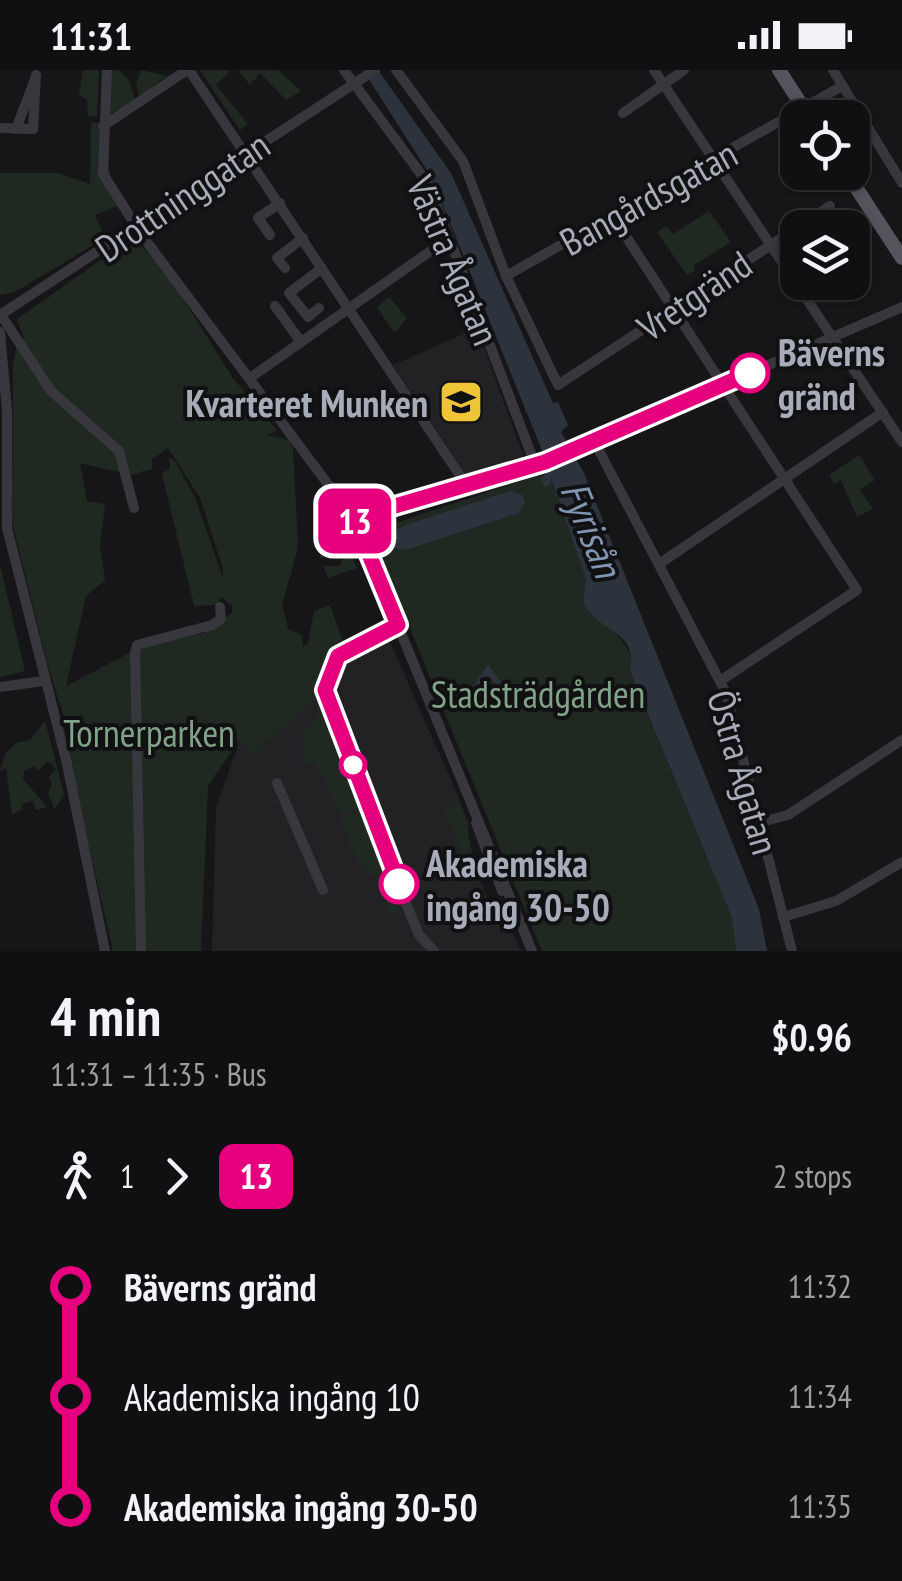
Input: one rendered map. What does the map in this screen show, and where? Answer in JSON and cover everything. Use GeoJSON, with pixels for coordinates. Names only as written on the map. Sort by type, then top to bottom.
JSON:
{"type":"FeatureCollection","features":[{"type":"Feature","properties":{"kind":"main road"},"geometry":{"type":"LineString","coordinates":[[779,70],[798,100]]}},
{"type":"Feature","properties":{"kind":"main road"},"geometry":{"type":"LineString","coordinates":[[858,190],[902,258]]}},
{"type":"Feature","properties":{"kind":"street"},"geometry":{"type":"LineString","coordinates":[[107,70],[103,174],[136,226],[354,518],[531,951]]}},
{"type":"Feature","properties":{"kind":"street"},"geometry":{"type":"LineString","coordinates":[[103,126],[188,70],[467,486]]}},
{"type":"Feature","properties":{"kind":"street","name":"Västra Ågatan"},"geometry":{"type":"LineString","coordinates":[[344,70],[360,79],[428,184],[540,463]]}},
{"type":"Feature","properties":{"kind":"street","name":"Drottninggatan"},"geometry":{"type":"LineString","coordinates":[[0,314],[374,70]]}},
{"type":"Feature","properties":{"kind":"street"},"geometry":{"type":"LineString","coordinates":[[396,70],[463,161],[506,276]]}},
{"type":"Feature","properties":{"kind":"street"},"geometry":{"type":"LineString","coordinates":[[654,70],[902,442]]}},
{"type":"Feature","properties":{"kind":"street"},"geometry":{"type":"LineString","coordinates":[[623,112],[684,70]]}},
{"type":"Feature","properties":{"kind":"street"},"geometry":{"type":"LineString","coordinates":[[832,70],[902,184]]}},
{"type":"Feature","properties":{"kind":"street"},"geometry":{"type":"LineString","coordinates":[[24,131],[36,73]]}},
{"type":"Feature","properties":{"kind":"street"},"geometry":{"type":"LineString","coordinates":[[24,131],[36,73]]}},
{"type":"Feature","properties":{"kind":"street","name":"Bangårdsgatan"},"geometry":{"type":"LineString","coordinates":[[824,100],[842,86]]}},
{"type":"Feature","properties":{"kind":"street","name":"Bangårdsgatan"},"geometry":{"type":"LineString","coordinates":[[506,276],[712,160],[780,127]]}},
{"type":"Feature","properties":{"kind":"street"},"geometry":{"type":"LineString","coordinates":[[0,128],[24,131]]}},
{"type":"Feature","properties":{"kind":"street"},"geometry":{"type":"LineString","coordinates":[[270,235],[258,218],[280,203]]}},
{"type":"Feature","properties":{"kind":"street","name":"Vretgränd"},"geometry":{"type":"LineString","coordinates":[[506,276],[558,385],[830,206]]}},
{"type":"Feature","properties":{"kind":"street"},"geometry":{"type":"LineString","coordinates":[[614,218],[671,311],[858,590],[720,681]]}},
{"type":"Feature","properties":{"kind":"street"},"geometry":{"type":"LineString","coordinates":[[285,268],[277,258],[303,238]]}},
{"type":"Feature","properties":{"kind":"street"},"geometry":{"type":"LineString","coordinates":[[250,378],[449,238]]}},
{"type":"Feature","properties":{"kind":"street"},"geometry":{"type":"LineString","coordinates":[[320,308],[308,317],[289,292],[322,268]]}},
{"type":"Feature","properties":{"kind":"street"},"geometry":{"type":"LineString","coordinates":[[276,306],[301,342]]}},
{"type":"Feature","properties":{"kind":"street"},"geometry":{"type":"LineString","coordinates":[[354,518],[467,486],[579,448],[902,307]]}},
{"type":"Feature","properties":{"kind":"street"},"geometry":{"type":"LineString","coordinates":[[0,314],[8,337],[51,391],[119,451],[134,508]]}},
{"type":"Feature","properties":{"kind":"street"},"geometry":{"type":"LineString","coordinates":[[8,337],[4,473],[7,528],[67,764],[105,951]]}},
{"type":"Feature","properties":{"kind":"street"},"geometry":{"type":"LineString","coordinates":[[659,564],[883,412]]}},
{"type":"Feature","properties":{"kind":"street","name":"Östra Ågatan"},"geometry":{"type":"LineString","coordinates":[[594,441],[731,706],[792,951]]}},
{"type":"Feature","properties":{"kind":"street"},"geometry":{"type":"LineString","coordinates":[[142,951],[135,652],[137,645],[212,625],[220,619],[220,608]]}},
{"type":"Feature","properties":{"kind":"street"},"geometry":{"type":"LineString","coordinates":[[398,625],[338,656],[325,690],[413,920],[434,951]]}},
{"type":"Feature","properties":{"kind":"street"},"geometry":{"type":"LineString","coordinates":[[0,687],[43,680]]}},
{"type":"Feature","properties":{"kind":"street"},"geometry":{"type":"LineString","coordinates":[[760,822],[788,815],[902,740]]}},
{"type":"Feature","properties":{"kind":"street"},"geometry":{"type":"LineString","coordinates":[[277,782],[324,890]]}},
{"type":"Feature","properties":{"kind":"street"},"geometry":{"type":"LineString","coordinates":[[783,916],[836,902],[902,862]]}},
{"type":"Feature","properties":{"kind":"shaded area","name":"Kvarteret Munken"},"geometry":{"type":"Polygon","coordinates":[[[477,328],[523,455],[519,461],[474,476],[466,475],[393,365],[477,328]]]}},
{"type":"Feature","properties":{"kind":"shaded area"},"geometry":{"type":"Polygon","coordinates":[[[379,626],[392,646],[458,796],[469,824],[467,847],[490,906],[506,918],[521,951],[212,951],[216,808],[240,739],[342,640],[379,626]]]}},
{"type":"Feature","properties":{"kind":"green space"},"geometry":{"type":"Polygon","coordinates":[[[83,70],[99,70],[97,117],[88,116],[87,100],[79,95],[83,70]]]}},
{"type":"Feature","properties":{"kind":"green space"},"geometry":{"type":"Polygon","coordinates":[[[108,70],[118,70],[129,80],[135,99],[107,116],[108,70]]]}},
{"type":"Feature","properties":{"kind":"green space"},"geometry":{"type":"Polygon","coordinates":[[[141,70],[167,76],[139,96],[136,84],[141,70]]]}},
{"type":"Feature","properties":{"kind":"green space"},"geometry":{"type":"Polygon","coordinates":[[[200,70],[231,70],[216,85],[248,124],[240,130],[200,70]]]}},
{"type":"Feature","properties":{"kind":"green space"},"geometry":{"type":"Polygon","coordinates":[[[238,70],[278,70],[301,91],[286,100],[260,73],[250,85],[238,70]]]}},
{"type":"Feature","properties":{"kind":"green space"},"geometry":{"type":"Polygon","coordinates":[[[91,123],[100,123],[117,206],[95,215],[105,238],[15,292],[0,295],[0,173],[58,173],[90,184],[91,123]]]}},
{"type":"Feature","properties":{"kind":"green space"},"geometry":{"type":"Polygon","coordinates":[[[709,211],[731,242],[694,265],[695,270],[687,275],[657,232],[666,226],[673,234],[709,211]]]}},
{"type":"Feature","properties":{"kind":"green space","name":"Tornerparken"},"geometry":{"type":"Polygon","coordinates":[[[132,238],[164,268],[232,377],[277,430],[267,435],[289,440],[293,448],[298,547],[282,605],[288,629],[302,635],[303,647],[308,643],[314,611],[330,605],[342,639],[320,668],[313,702],[253,753],[240,739],[208,786],[201,951],[113,951],[68,756],[73,748],[12,522],[13,363],[16,349],[24,339],[17,319],[132,238]],[[168,448],[152,459],[152,469],[132,475],[80,463],[87,501],[105,504],[100,547],[105,580],[86,596],[66,686],[141,647],[204,633],[232,613],[232,605],[221,597],[217,605],[194,606],[162,474],[170,468],[169,458],[175,461],[196,500],[223,578],[200,498],[168,448]]]}},
{"type":"Feature","properties":{"kind":"green space"},"geometry":{"type":"Polygon","coordinates":[[[389,297],[407,318],[397,331],[392,330],[377,307],[389,297]]]}},
{"type":"Feature","properties":{"kind":"green space"},"geometry":{"type":"Polygon","coordinates":[[[859,455],[875,480],[860,490],[873,509],[857,517],[841,480],[834,484],[829,475],[859,455]]]}},
{"type":"Feature","properties":{"kind":"green space","name":"Stadsträdgården"},"geometry":{"type":"Polygon","coordinates":[[[544,473],[541,478],[551,478],[586,579],[583,603],[606,623],[630,653],[634,663],[630,672],[732,918],[736,951],[542,951],[378,550],[375,537],[380,528],[544,473]]]}},
{"type":"Feature","properties":{"kind":"green space"},"geometry":{"type":"Polygon","coordinates":[[[344,539],[357,568],[328,578],[323,566],[340,566],[345,554],[334,548],[321,559],[318,550],[344,539]]]}},
{"type":"Feature","properties":{"kind":"green space"},"geometry":{"type":"Polygon","coordinates":[[[0,565],[25,671],[0,677],[0,565]]]}},
{"type":"Feature","properties":{"kind":"green space"},"geometry":{"type":"Polygon","coordinates":[[[319,713],[329,715],[363,805],[341,815],[315,761],[298,766],[303,761],[303,733],[319,713]]]}},
{"type":"Feature","properties":{"kind":"green space"},"geometry":{"type":"Polygon","coordinates":[[[45,721],[64,794],[55,809],[48,794],[52,784],[49,777],[56,769],[48,761],[39,770],[33,766],[24,771],[23,779],[47,807],[36,810],[33,801],[22,804],[23,810],[12,814],[6,768],[0,771],[5,754],[16,743],[30,740],[45,721]]]}},
{"type":"Feature","properties":{"kind":"green space"},"geometry":{"type":"Polygon","coordinates":[[[459,801],[479,878],[473,881],[444,811],[459,801]]]}},
{"type":"Feature","properties":{"kind":"green space"},"geometry":{"type":"Polygon","coordinates":[[[365,809],[400,910],[390,915],[378,881],[359,865],[341,823],[343,817],[365,809]]]}},
{"type":"Feature","properties":{"kind":"water","name":"Fyrisån"},"geometry":{"type":"Polygon","coordinates":[[[363,70],[378,70],[451,173],[553,403],[558,402],[568,425],[561,432],[584,473],[759,909],[767,951],[736,951],[732,918],[630,671],[628,647],[583,602],[586,579],[551,478],[550,485],[544,487],[541,478],[547,472],[543,453],[432,178],[363,70]]]}},
{"type":"Feature","properties":{"kind":"water"},"geometry":{"type":"Polygon","coordinates":[[[510,491],[522,495],[525,502],[519,513],[405,550],[385,546],[392,532],[406,525],[510,491]]]}},
{"type":"Feature","properties":{"kind":"water"},"geometry":{"type":"Polygon","coordinates":[[[488,664],[500,681],[511,685],[499,708],[487,706],[473,687],[488,664]],[[488,676],[480,682],[482,692],[500,700],[502,689],[488,676]]]}},
{"type":"Feature","properties":{"kind":"bus line","name":"13"},"geometry":{"type":"LineString","coordinates":[[399,884],[326,700],[326,681],[338,656],[398,625],[354,518],[545,462],[750,373]]}},
{"type":"Feature","properties":{"kind":"place","name":"Bäverns gränd"},"geometry":{"type":"Point","coordinates":[750,373]}},
{"type":"Feature","properties":{"kind":"place","name":"Kvarteret Munken"},"geometry":{"type":"Point","coordinates":[461,402]}},
{"type":"Feature","properties":{"kind":"place","name":"Akademiska ingång 30-50"},"geometry":{"type":"Point","coordinates":[399,884]}}]}
